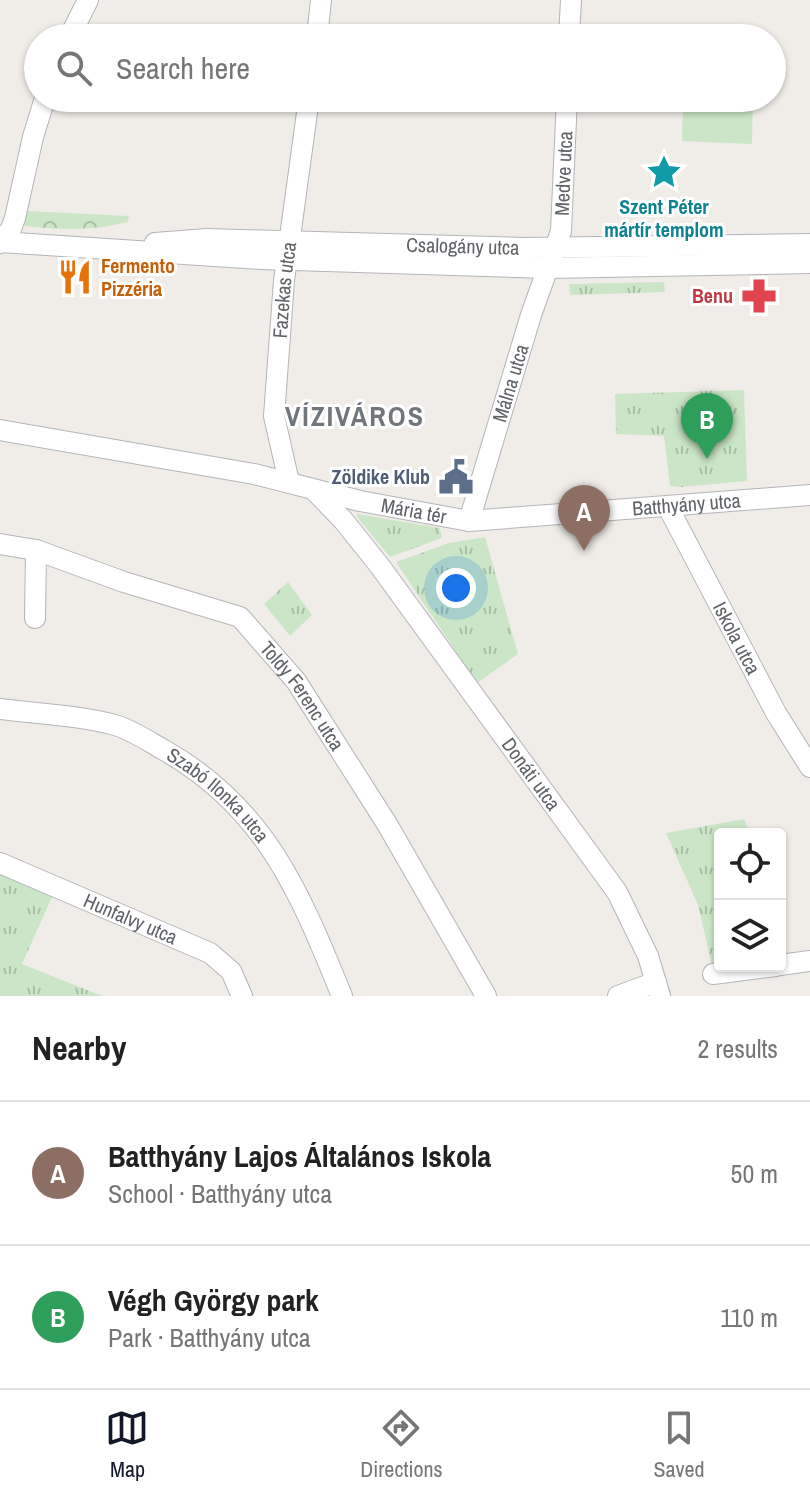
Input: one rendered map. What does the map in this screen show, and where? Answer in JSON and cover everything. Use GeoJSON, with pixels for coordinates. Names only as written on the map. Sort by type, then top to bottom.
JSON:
{"type":"FeatureCollection","features":[{"type":"Feature","properties":{"kind":"street"},"geometry":{"type":"LineString","coordinates":[[76,24],[88,0]]}},
{"type":"Feature","properties":{"kind":"street"},"geometry":{"type":"LineString","coordinates":[[318,24],[321,0]]}},
{"type":"Feature","properties":{"kind":"street"},"geometry":{"type":"LineString","coordinates":[[570,24],[571,0]]}},
{"type":"Feature","properties":{"kind":"street"},"geometry":{"type":"LineString","coordinates":[[0,243],[15,218],[41,112]]}},
{"type":"Feature","properties":{"kind":"street","name":"Fazekas utca"},"geometry":{"type":"LineString","coordinates":[[289,482],[274,416],[289,250],[307,112]]}},
{"type":"Feature","properties":{"kind":"street","name":"Medve utca"},"geometry":{"type":"LineString","coordinates":[[555,247],[561,231],[566,112]]}},
{"type":"Feature","properties":{"kind":"street","name":"Csalogány utca"},"geometry":{"type":"LineString","coordinates":[[0,243],[116,251],[140,244],[207,239],[289,250],[547,268],[810,263]]}},
{"type":"Feature","properties":{"kind":"street","name":"Csalogány utca"},"geometry":{"type":"LineString","coordinates":[[289,250],[810,244]]}},
{"type":"Feature","properties":{"kind":"street","name":"Málna utca"},"geometry":{"type":"LineString","coordinates":[[469,521],[531,315],[555,247]]}},
{"type":"Feature","properties":{"kind":"street"},"geometry":{"type":"LineString","coordinates":[[0,430],[289,482]]}},
{"type":"Feature","properties":{"kind":"street","name":"Mária tér"},"geometry":{"type":"LineString","coordinates":[[289,482],[360,501],[469,521]]}},
{"type":"Feature","properties":{"kind":"street","name":"Donáti utca"},"geometry":{"type":"LineString","coordinates":[[312,488],[379,565],[617,892],[648,956],[658,989]]}},
{"type":"Feature","properties":{"kind":"street","name":"Batthyány utca"},"geometry":{"type":"LineString","coordinates":[[469,521],[810,495]]}},
{"type":"Feature","properties":{"kind":"street","name":"Iskola utca"},"geometry":{"type":"LineString","coordinates":[[668,507],[776,713],[810,767]]}},
{"type":"Feature","properties":{"kind":"street","name":"Toldy Ferenc utca"},"geometry":{"type":"LineString","coordinates":[[0,544],[36,550],[124,582],[240,617],[296,681],[387,824],[486,996]]}},
{"type":"Feature","properties":{"kind":"street"},"geometry":{"type":"LineString","coordinates":[[35,618],[36,550]]}},
{"type":"Feature","properties":{"kind":"street","name":"Szabó Ilonka utca"},"geometry":{"type":"LineString","coordinates":[[0,709],[117,726],[177,758],[216,786],[250,819],[288,873],[342,996]]}},
{"type":"Feature","properties":{"kind":"street","name":"Hunfalvy utca"},"geometry":{"type":"LineString","coordinates":[[0,863],[210,953],[231,971],[242,996]]}},
{"type":"Feature","properties":{"kind":"street"},"geometry":{"type":"LineString","coordinates":[[786,965],[810,961]]}},
{"type":"Feature","properties":{"kind":"street"},"geometry":{"type":"LineString","coordinates":[[713,974],[729,972]]}},
{"type":"Feature","properties":{"kind":"street"},"geometry":{"type":"LineString","coordinates":[[618,996],[658,989]]}},
{"type":"Feature","properties":{"kind":"green space"},"geometry":{"type":"Polygon","coordinates":[[[683,112],[753,112],[752,144],[682,141],[683,112]]]}},
{"type":"Feature","properties":{"kind":"green space"},"geometry":{"type":"Polygon","coordinates":[[[27,211],[129,216],[127,222],[113,225],[60,229],[19,225],[27,211]]]}},
{"type":"Feature","properties":{"kind":"green space"},"geometry":{"type":"Polygon","coordinates":[[[664,282],[665,292],[570,295],[569,284],[664,282]]]}},
{"type":"Feature","properties":{"kind":"green space"},"geometry":{"type":"Polygon","coordinates":[[[744,390],[747,481],[670,486],[664,436],[616,434],[615,394],[744,390]]]}},
{"type":"Feature","properties":{"kind":"green space"},"geometry":{"type":"Polygon","coordinates":[[[357,514],[440,528],[442,538],[390,557],[357,514]]]}},
{"type":"Feature","properties":{"kind":"green space"},"geometry":{"type":"Polygon","coordinates":[[[485,537],[518,654],[477,683],[396,562],[449,543],[485,537]]]}},
{"type":"Feature","properties":{"kind":"green space"},"geometry":{"type":"Polygon","coordinates":[[[288,582],[312,615],[290,636],[264,604],[288,582]]]}},
{"type":"Feature","properties":{"kind":"green space"},"geometry":{"type":"Polygon","coordinates":[[[744,819],[748,828],[714,828],[713,970],[698,905],[666,833],[744,819]]]}},
{"type":"Feature","properties":{"kind":"green space"},"geometry":{"type":"Polygon","coordinates":[[[0,872],[53,895],[22,964],[102,996],[0,996],[0,872]]]}},
{"type":"Feature","properties":{"kind":"place","name":"Szent Péter mártír templom"},"geometry":{"type":"Point","coordinates":[664,172]}},
{"type":"Feature","properties":{"kind":"place","name":"Fermento Pizzéria"},"geometry":{"type":"Point","coordinates":[75,277]}},
{"type":"Feature","properties":{"kind":"place","name":"Benu"},"geometry":{"type":"Point","coordinates":[759,296]}},
{"type":"Feature","properties":{"kind":"place","name":"Végh György park"},"geometry":{"type":"Point","coordinates":[707,459]}},
{"type":"Feature","properties":{"kind":"place","name":"Zöldike Klub"},"geometry":{"type":"Point","coordinates":[456,477]}},
{"type":"Feature","properties":{"kind":"place","name":"Batthyány Lajos Általános Iskola"},"geometry":{"type":"Point","coordinates":[584,551]}},
{"type":"Feature","properties":{"kind":"district","name":"VÍZIVÁROS"},"geometry":{"type":"Point","coordinates":[355,416]}}]}
